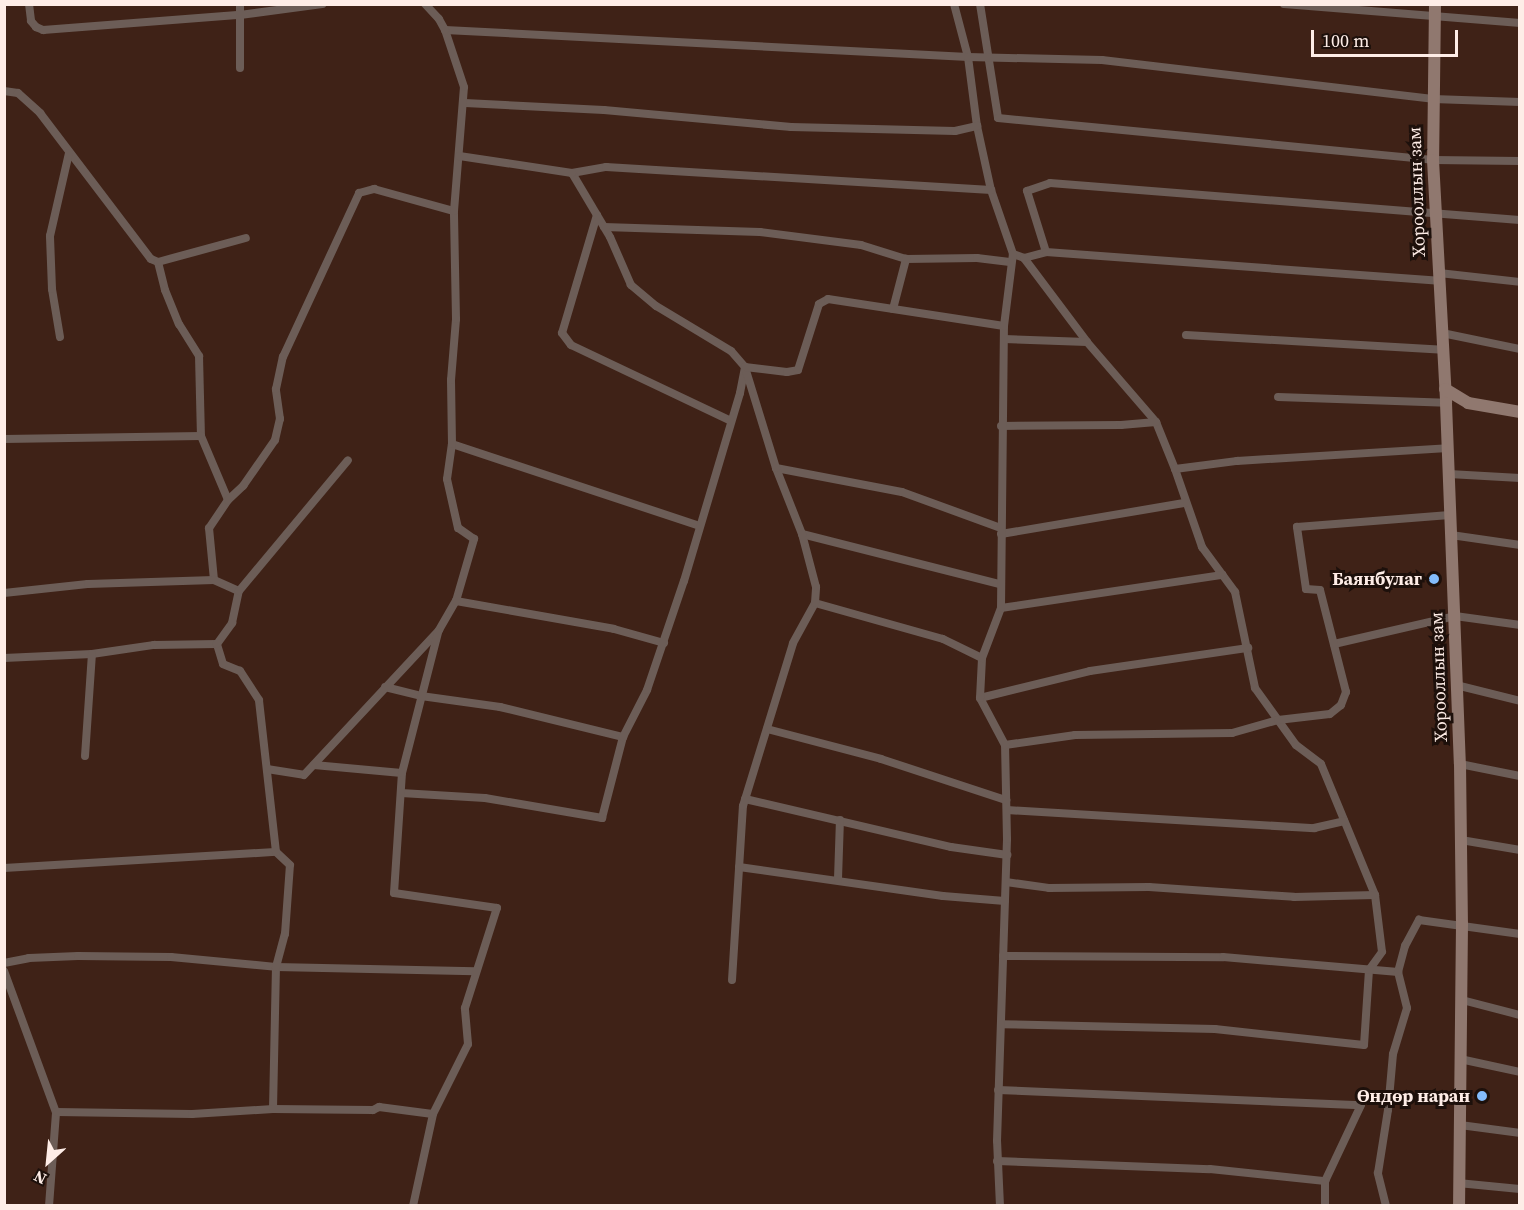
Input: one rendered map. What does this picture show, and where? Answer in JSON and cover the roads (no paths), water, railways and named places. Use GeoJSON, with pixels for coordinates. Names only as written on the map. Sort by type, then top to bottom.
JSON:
{"type":"FeatureCollection","features":[{"type":"Feature","properties":{"kind":"street"},"geometry":{"type":"LineString","coordinates":[[29,4],[31,21],[43,30],[240,15],[322,4]]}},
{"type":"Feature","properties":{"kind":"street"},"geometry":{"type":"LineString","coordinates":[[240,4],[240,68]]}},
{"type":"Feature","properties":{"kind":"street"},"geometry":{"type":"LineString","coordinates":[[267,769],[304,775],[438,630],[456,601],[474,539],[458,528],[447,479],[452,444],[451,380],[456,320],[454,211],[465,103],[464,87],[445,30],[439,18],[425,4]]}},
{"type":"Feature","properties":{"kind":"street"},"geometry":{"type":"LineString","coordinates":[[954,4],[968,57],[977,126],[991,190],[1012,258],[1004,326],[1000,608],[982,658],[980,698],[1005,745],[1007,855],[997,1161],[1000,1206]]}},
{"type":"Feature","properties":{"kind":"street"},"geometry":{"type":"LineString","coordinates":[[980,4],[998,118],[1432,160],[1520,160]]}},
{"type":"Feature","properties":{"kind":"street"},"geometry":{"type":"LineString","coordinates":[[1284,4],[1435,10],[1520,23]]}},
{"type":"Feature","properties":{"kind":"street","name":"Хорооллын зам"},"geometry":{"type":"LineString","coordinates":[[1435,10],[1432,160],[1446,403],[1460,764],[1462,1000],[1458,1206]]}},
{"type":"Feature","properties":{"kind":"street"},"geometry":{"type":"LineString","coordinates":[[445,30],[968,57],[1102,60],[1432,99],[1520,102]]}},
{"type":"Feature","properties":{"kind":"street"},"geometry":{"type":"LineString","coordinates":[[4,91],[18,93],[40,113],[151,259],[158,262],[246,238]]}},
{"type":"Feature","properties":{"kind":"street"},"geometry":{"type":"LineString","coordinates":[[465,103],[604,110],[791,127],[955,131],[977,126]]}},
{"type":"Feature","properties":{"kind":"street"},"geometry":{"type":"LineString","coordinates":[[60,337],[52,289],[50,236],[69,153]]}},
{"type":"Feature","properties":{"kind":"street"},"geometry":{"type":"LineString","coordinates":[[459,156],[572,173],[606,167],[991,190]]}},
{"type":"Feature","properties":{"kind":"street"},"geometry":{"type":"LineString","coordinates":[[572,173],[604,227],[631,285],[656,306],[731,351],[745,366],[776,468],[802,534],[816,587],[815,603],[793,643],[745,799],[732,980]]}},
{"type":"Feature","properties":{"kind":"street"},"geometry":{"type":"LineString","coordinates":[[1046,252],[1027,191],[1050,183],[1520,220]]}},
{"type":"Feature","properties":{"kind":"street"},"geometry":{"type":"LineString","coordinates":[[214,580],[209,528],[228,500],[243,486],[275,440],[280,419],[276,388],[283,357],[358,193],[374,189],[454,211]]}},
{"type":"Feature","properties":{"kind":"street"},"geometry":{"type":"LineString","coordinates":[[597,215],[562,333],[571,345],[731,421]]}},
{"type":"Feature","properties":{"kind":"street"},"geometry":{"type":"LineString","coordinates":[[604,227],[760,232],[861,245],[906,259],[1024,258],[1046,252],[1520,282]]}},
{"type":"Feature","properties":{"kind":"street"},"geometry":{"type":"LineString","coordinates":[[1001,1023],[1215,1029],[1364,1045],[1369,970],[1382,952],[1375,895],[1321,764],[1296,745],[1255,688],[1235,591],[1202,547],[1156,422],[1087,342],[1024,258]]}},
{"type":"Feature","properties":{"kind":"street"},"geometry":{"type":"LineString","coordinates":[[893,309],[906,259]]}},
{"type":"Feature","properties":{"kind":"street"},"geometry":{"type":"LineString","coordinates":[[158,262],[165,290],[176,316],[199,356],[201,436],[228,500]]}},
{"type":"Feature","properties":{"kind":"street"},"geometry":{"type":"LineString","coordinates":[[745,366],[787,372],[798,370],[819,304],[828,298],[1004,326]]}},
{"type":"Feature","properties":{"kind":"street"},"geometry":{"type":"LineString","coordinates":[[1442,333],[1520,349]]}},
{"type":"Feature","properties":{"kind":"street"},"geometry":{"type":"LineString","coordinates":[[1186,335],[1443,350]]}},
{"type":"Feature","properties":{"kind":"street"},"geometry":{"type":"LineString","coordinates":[[1004,339],[1087,342]]}},
{"type":"Feature","properties":{"kind":"street"},"geometry":{"type":"LineString","coordinates":[[401,793],[485,798],[602,818],[623,737],[647,690],[664,643],[731,421],[745,366]]}},
{"type":"Feature","properties":{"kind":"street"},"geometry":{"type":"LineString","coordinates":[[1445,389],[1468,403],[1520,412]]}},
{"type":"Feature","properties":{"kind":"street"},"geometry":{"type":"LineString","coordinates":[[1278,397],[1446,403]]}},
{"type":"Feature","properties":{"kind":"street"},"geometry":{"type":"LineString","coordinates":[[1001,426],[1121,425],[1156,422]]}},
{"type":"Feature","properties":{"kind":"street"},"geometry":{"type":"LineString","coordinates":[[4,439],[201,436]]}},
{"type":"Feature","properties":{"kind":"street"},"geometry":{"type":"LineString","coordinates":[[452,444],[700,526]]}},
{"type":"Feature","properties":{"kind":"street"},"geometry":{"type":"LineString","coordinates":[[1175,469],[1237,461],[1448,448]]}},
{"type":"Feature","properties":{"kind":"street"},"geometry":{"type":"LineString","coordinates":[[217,644],[232,623],[239,591],[348,460]]}},
{"type":"Feature","properties":{"kind":"street"},"geometry":{"type":"LineString","coordinates":[[776,468],[902,492],[1001,531],[1185,503]]}},
{"type":"Feature","properties":{"kind":"street"},"geometry":{"type":"LineString","coordinates":[[1449,474],[1520,478]]}},
{"type":"Feature","properties":{"kind":"street"},"geometry":{"type":"LineString","coordinates":[[1005,745],[1075,735],[1232,733],[1278,720],[1330,714],[1341,705],[1346,692],[1320,590],[1306,589],[1297,527],[1450,515]]}},
{"type":"Feature","properties":{"kind":"street"},"geometry":{"type":"LineString","coordinates":[[802,534],[1000,584]]}},
{"type":"Feature","properties":{"kind":"street"},"geometry":{"type":"LineString","coordinates":[[1451,535],[1520,546]]}},
{"type":"Feature","properties":{"kind":"street"},"geometry":{"type":"LineString","coordinates":[[1000,608],[1223,575]]}},
{"type":"Feature","properties":{"kind":"street"},"geometry":{"type":"LineString","coordinates":[[4,593],[88,584],[214,580],[239,591]]}},
{"type":"Feature","properties":{"kind":"street"},"geometry":{"type":"LineString","coordinates":[[456,601],[614,629],[664,643]]}},
{"type":"Feature","properties":{"kind":"street"},"geometry":{"type":"LineString","coordinates":[[815,603],[943,639],[982,658]]}},
{"type":"Feature","properties":{"kind":"street"},"geometry":{"type":"LineString","coordinates":[[1334,644],[1455,616],[1520,625]]}},
{"type":"Feature","properties":{"kind":"street"},"geometry":{"type":"LineString","coordinates":[[413,1206],[433,1114],[468,1044],[465,1008],[497,908],[394,893],[402,773],[438,630]]}},
{"type":"Feature","properties":{"kind":"street"},"geometry":{"type":"LineString","coordinates":[[4,658],[92,654],[154,645],[217,644]]}},
{"type":"Feature","properties":{"kind":"street"},"geometry":{"type":"LineString","coordinates":[[217,644],[223,664],[240,671],[259,700],[276,852],[290,865],[285,934],[276,967],[273,1109]]}},
{"type":"Feature","properties":{"kind":"street"},"geometry":{"type":"LineString","coordinates":[[980,698],[1090,671],[1248,648]]}},
{"type":"Feature","properties":{"kind":"street"},"geometry":{"type":"LineString","coordinates":[[85,756],[92,654]]}},
{"type":"Feature","properties":{"kind":"street"},"geometry":{"type":"LineString","coordinates":[[1456,685],[1520,701]]}},
{"type":"Feature","properties":{"kind":"street"},"geometry":{"type":"LineString","coordinates":[[385,687],[421,696],[501,707],[623,737]]}},
{"type":"Feature","properties":{"kind":"street"},"geometry":{"type":"LineString","coordinates":[[767,729],[881,759],[1006,800]]}},
{"type":"Feature","properties":{"kind":"street"},"geometry":{"type":"LineString","coordinates":[[1460,764],[1520,776]]}},
{"type":"Feature","properties":{"kind":"street"},"geometry":{"type":"LineString","coordinates":[[314,765],[402,773]]}},
{"type":"Feature","properties":{"kind":"street"},"geometry":{"type":"LineString","coordinates":[[745,799],[951,847],[1007,855]]}},
{"type":"Feature","properties":{"kind":"street"},"geometry":{"type":"LineString","coordinates":[[1007,810],[1314,828],[1344,822]]}},
{"type":"Feature","properties":{"kind":"street"},"geometry":{"type":"LineString","coordinates":[[838,879],[840,820]]}},
{"type":"Feature","properties":{"kind":"street"},"geometry":{"type":"LineString","coordinates":[[1461,840],[1520,849]]}},
{"type":"Feature","properties":{"kind":"street"},"geometry":{"type":"LineString","coordinates":[[4,868],[276,852]]}},
{"type":"Feature","properties":{"kind":"street"},"geometry":{"type":"LineString","coordinates":[[739,867],[838,879],[943,896],[1005,901]]}},
{"type":"Feature","properties":{"kind":"street"},"geometry":{"type":"LineString","coordinates":[[1006,882],[1049,888],[1149,886],[1294,897],[1375,895]]}},
{"type":"Feature","properties":{"kind":"street"},"geometry":{"type":"LineString","coordinates":[[1386,1206],[1378,1173],[1388,1110],[1393,1054],[1407,1008],[1398,972],[1405,946],[1419,920],[1462,924],[1520,934]]}},
{"type":"Feature","properties":{"kind":"street"},"geometry":{"type":"LineString","coordinates":[[4,963],[29,958],[78,956],[171,957],[276,967],[475,971]]}},
{"type":"Feature","properties":{"kind":"street"},"geometry":{"type":"LineString","coordinates":[[1003,956],[1223,957],[1398,972]]}},
{"type":"Feature","properties":{"kind":"street"},"geometry":{"type":"LineString","coordinates":[[4,970],[56,1112],[49,1206]]}},
{"type":"Feature","properties":{"kind":"street"},"geometry":{"type":"LineString","coordinates":[[1462,1000],[1520,1015]]}},
{"type":"Feature","properties":{"kind":"street"},"geometry":{"type":"LineString","coordinates":[[1460,1059],[1520,1072]]}},
{"type":"Feature","properties":{"kind":"street"},"geometry":{"type":"LineString","coordinates":[[998,1090],[1361,1105],[1325,1181],[1325,1206]]}},
{"type":"Feature","properties":{"kind":"street"},"geometry":{"type":"LineString","coordinates":[[56,1112],[192,1114],[273,1109],[373,1110],[379,1107],[433,1114]]}},
{"type":"Feature","properties":{"kind":"street"},"geometry":{"type":"LineString","coordinates":[[1460,1125],[1520,1133]]}},
{"type":"Feature","properties":{"kind":"street"},"geometry":{"type":"LineString","coordinates":[[997,1161],[1210,1169],[1325,1181]]}},
{"type":"Feature","properties":{"kind":"street"},"geometry":{"type":"LineString","coordinates":[[1458,1183],[1520,1189]]}},
{"type":"Feature","properties":{"kind":"place","name":"Баянбулаг"},"geometry":{"type":"Point","coordinates":[1434,579]}},
{"type":"Feature","properties":{"kind":"place","name":"Өндөр наран"},"geometry":{"type":"Point","coordinates":[1482,1096]}}]}
